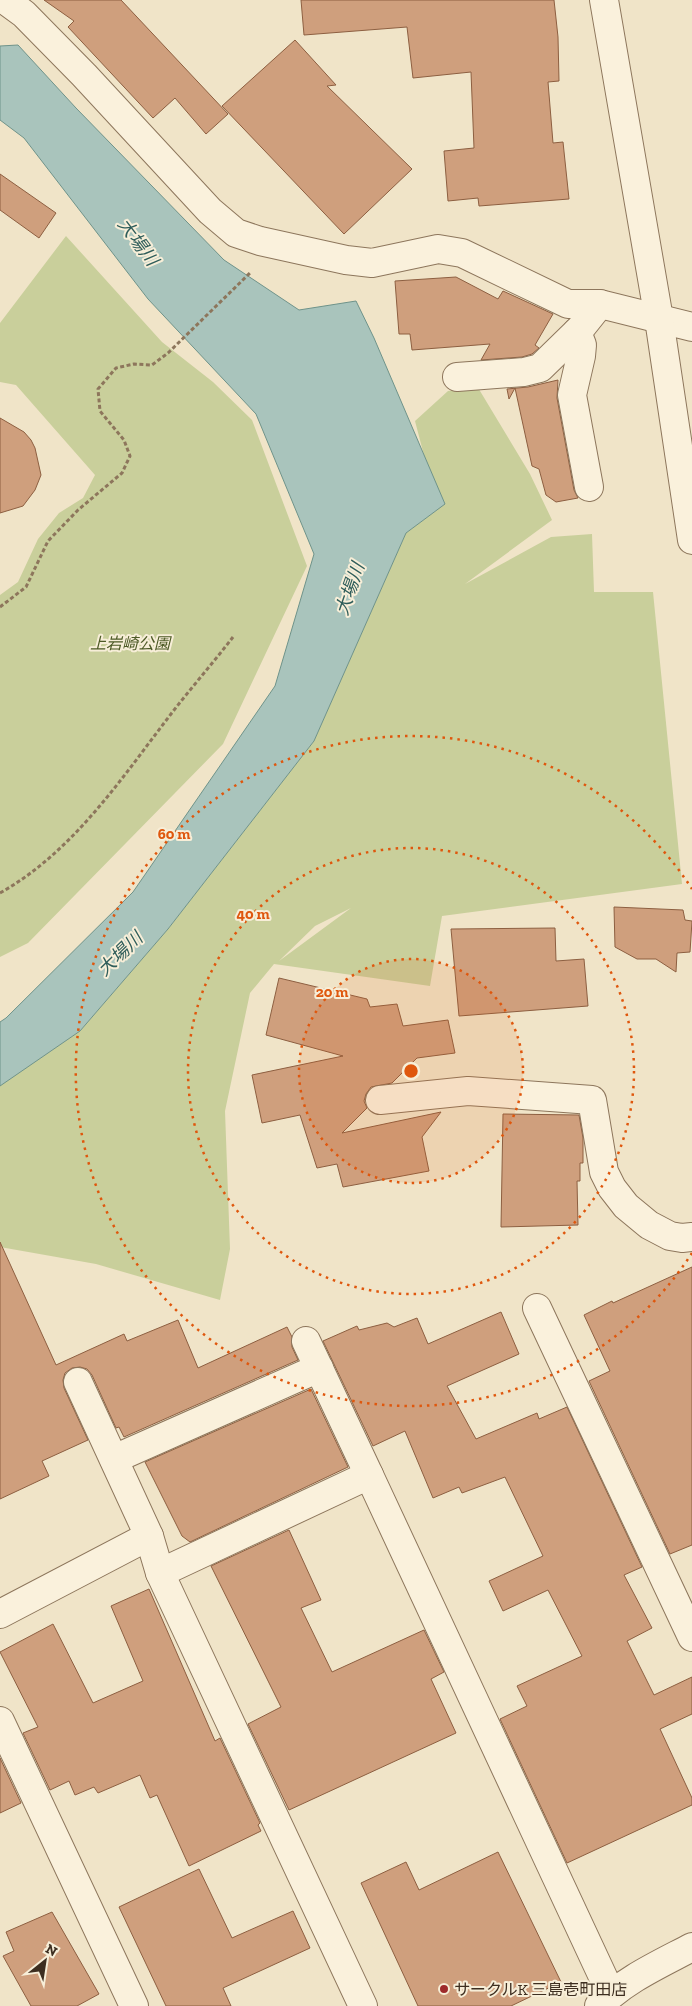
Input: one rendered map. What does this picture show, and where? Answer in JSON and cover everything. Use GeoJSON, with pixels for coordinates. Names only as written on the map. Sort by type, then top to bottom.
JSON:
{"type":"FeatureCollection","features":[{"type":"Feature","properties":{"kind":"street"},"geometry":{"type":"LineString","coordinates":[[5,0],[24,14],[84,75],[210,210],[236,234],[346,260],[372,263],[438,249],[462,253],[568,304],[600,304],[692,327]]}},
{"type":"Feature","properties":{"kind":"street"},"geometry":{"type":"LineString","coordinates":[[604,0],[658,319],[692,540]]}},
{"type":"Feature","properties":{"kind":"street"},"geometry":{"type":"LineString","coordinates":[[457,377],[524,372],[540,368],[577,332],[600,304]]}},
{"type":"Feature","properties":{"kind":"street"},"geometry":{"type":"LineString","coordinates":[[577,332],[582,345],[572,395],[589,487]]}},
{"type":"Feature","properties":{"kind":"street"},"geometry":{"type":"LineString","coordinates":[[380,1100],[468,1091],[592,1100],[604,1172],[612,1188],[626,1206],[649,1225],[670,1236],[682,1238],[692,1236]]}},
{"type":"Feature","properties":{"kind":"street"},"geometry":{"type":"LineString","coordinates":[[538,1308],[692,1637]]}},
{"type":"Feature","properties":{"kind":"street"},"geometry":{"type":"LineString","coordinates":[[306,1341],[370,1475],[605,2000],[649,1970],[692,1947]]}},
{"type":"Feature","properties":{"kind":"street"},"geometry":{"type":"LineString","coordinates":[[114,1459],[319,1368]]}},
{"type":"Feature","properties":{"kind":"street"},"geometry":{"type":"LineString","coordinates":[[78,1382],[149,1536],[160,1573],[362,2006]]}},
{"type":"Feature","properties":{"kind":"street"},"geometry":{"type":"LineString","coordinates":[[160,1573],[370,1475]]}},
{"type":"Feature","properties":{"kind":"street"},"geometry":{"type":"LineString","coordinates":[[0,1614],[149,1536]]}},
{"type":"Feature","properties":{"kind":"street"},"geometry":{"type":"LineString","coordinates":[[0,1721],[134,2006]]}},
{"type":"Feature","properties":{"kind":"path"},"geometry":{"type":"LineString","coordinates":[[0,606],[26,586],[48,541],[78,510],[122,473],[130,456],[124,440],[100,411],[98,389],[116,368],[134,364],[152,365],[168,353],[251,272]]}},
{"type":"Feature","properties":{"kind":"path"},"geometry":{"type":"LineString","coordinates":[[0,893],[20,881],[60,847],[99,808],[183,697],[233,637]]}},
{"type":"Feature","properties":{"kind":"green space","name":"上岩崎公園"},"geometry":{"type":"Polygon","coordinates":[[[66,236],[162,342],[213,382],[252,420],[307,566],[223,744],[28,943],[0,957],[0,595],[18,582],[38,539],[59,513],[83,498],[95,475],[16,385],[0,382],[0,323],[66,236]]]}},
{"type":"Feature","properties":{"kind":"green space"},"geometry":{"type":"Polygon","coordinates":[[[477,386],[530,474],[552,520],[465,584],[551,537],[592,534],[594,592],[653,592],[682,884],[442,916],[430,986],[274,964],[250,993],[225,1111],[230,1249],[220,1300],[96,1264],[0,1247],[0,1085],[80,1031],[168,929],[314,741],[406,533],[438,509],[415,421],[448,391],[477,386]],[[351,908],[315,926],[279,961],[351,908]]]}},
{"type":"Feature","properties":{"kind":"water","name":"大場川"},"geometry":{"type":"Polygon","coordinates":[[[18,45],[76,108],[224,260],[299,310],[356,301],[374,338],[445,504],[406,533],[314,741],[168,929],[80,1031],[0,1086],[0,1022],[133,892],[275,686],[314,554],[256,414],[148,299],[24,138],[0,120],[0,46],[18,45]]]}},
{"type":"Feature","properties":{"kind":"building"},"geometry":{"type":"Polygon","coordinates":[[[44,0],[121,0],[228,114],[206,134],[175,98],[153,118],[68,27],[74,21],[44,0]]]}},
{"type":"Feature","properties":{"kind":"building"},"geometry":{"type":"Polygon","coordinates":[[[301,0],[554,0],[558,37],[559,81],[548,82],[553,143],[563,142],[569,199],[479,206],[478,198],[448,201],[444,151],[474,148],[471,72],[413,78],[407,27],[304,35],[301,0]]]}},
{"type":"Feature","properties":{"kind":"building"},"geometry":{"type":"Polygon","coordinates":[[[295,40],[336,85],[327,86],[412,169],[344,234],[222,106],[295,40]]]}},
{"type":"Feature","properties":{"kind":"building"},"geometry":{"type":"Polygon","coordinates":[[[0,174],[56,213],[39,238],[0,210],[0,174]]]}},
{"type":"Feature","properties":{"kind":"building"},"geometry":{"type":"Polygon","coordinates":[[[456,277],[498,299],[503,291],[553,314],[535,345],[539,348],[532,354],[522,357],[481,360],[490,344],[412,350],[410,334],[399,334],[395,281],[456,277]]]}},
{"type":"Feature","properties":{"kind":"building"},"geometry":{"type":"Polygon","coordinates":[[[558,380],[557,398],[574,490],[578,498],[556,502],[546,495],[539,469],[532,466],[515,388],[558,380]]]}},
{"type":"Feature","properties":{"kind":"building"},"geometry":{"type":"Polygon","coordinates":[[[515,388],[509,399],[507,389],[515,388]]]}},
{"type":"Feature","properties":{"kind":"building"},"geometry":{"type":"Polygon","coordinates":[[[0,418],[24,432],[31,440],[35,448],[41,475],[35,490],[23,506],[0,513],[0,418]]]}},
{"type":"Feature","properties":{"kind":"building"},"geometry":{"type":"Polygon","coordinates":[[[614,907],[683,910],[685,920],[692,921],[690,952],[677,953],[676,972],[656,959],[637,959],[615,947],[614,907]]]}},
{"type":"Feature","properties":{"kind":"building"},"geometry":{"type":"Polygon","coordinates":[[[555,928],[556,961],[584,959],[588,1006],[459,1016],[451,929],[555,928]]]}},
{"type":"Feature","properties":{"kind":"building"},"geometry":{"type":"Polygon","coordinates":[[[279,978],[367,999],[370,1007],[397,1004],[403,1026],[448,1020],[455,1053],[417,1058],[392,1083],[371,1087],[364,1101],[367,1108],[342,1133],[441,1112],[422,1137],[429,1171],[343,1187],[337,1164],[317,1168],[300,1115],[262,1123],[252,1075],[343,1056],[266,1035],[279,978]]]}},
{"type":"Feature","properties":{"kind":"building"},"geometry":{"type":"Polygon","coordinates":[[[503,1114],[579,1115],[583,1138],[583,1163],[580,1163],[580,1181],[577,1181],[578,1225],[501,1227],[503,1114]]]}},
{"type":"Feature","properties":{"kind":"building"},"geometry":{"type":"Polygon","coordinates":[[[0,1242],[56,1365],[124,1334],[127,1341],[178,1320],[198,1368],[287,1327],[292,1337],[292,1347],[298,1360],[124,1437],[119,1427],[116,1428],[92,1375],[87,1369],[80,1367],[72,1368],[65,1373],[63,1380],[64,1388],[88,1440],[42,1461],[49,1476],[0,1499],[0,1242]]]}},
{"type":"Feature","properties":{"kind":"building"},"geometry":{"type":"Polygon","coordinates":[[[692,1267],[692,1545],[670,1554],[589,1381],[610,1371],[584,1315],[692,1267]]]}},
{"type":"Feature","properties":{"kind":"building"},"geometry":{"type":"Polygon","coordinates":[[[501,1312],[519,1354],[447,1386],[476,1439],[537,1413],[539,1419],[567,1407],[642,1567],[624,1575],[652,1628],[627,1641],[654,1695],[692,1677],[692,1714],[660,1729],[692,1798],[692,1805],[567,1863],[500,1719],[527,1706],[517,1686],[582,1656],[548,1590],[503,1611],[489,1581],[543,1556],[505,1477],[462,1493],[459,1487],[433,1498],[405,1431],[373,1446],[323,1341],[357,1326],[359,1330],[387,1323],[394,1327],[417,1318],[428,1344],[501,1312]]]}},
{"type":"Feature","properties":{"kind":"building"},"geometry":{"type":"Polygon","coordinates":[[[311,1389],[348,1467],[190,1542],[182,1536],[145,1462],[311,1389]]]}},
{"type":"Feature","properties":{"kind":"building"},"geometry":{"type":"Polygon","coordinates":[[[289,1530],[321,1600],[301,1608],[332,1672],[424,1630],[444,1672],[431,1679],[456,1733],[289,1810],[248,1724],[281,1707],[211,1566],[289,1530]]]}},
{"type":"Feature","properties":{"kind":"building"},"geometry":{"type":"Polygon","coordinates":[[[149,1589],[215,1741],[220,1738],[260,1823],[258,1825],[261,1831],[189,1866],[157,1795],[150,1798],[140,1775],[98,1793],[94,1787],[75,1795],[69,1781],[50,1790],[23,1733],[38,1727],[0,1652],[53,1624],[93,1703],[143,1681],[111,1606],[149,1589]]]}},
{"type":"Feature","properties":{"kind":"building"},"geometry":{"type":"Polygon","coordinates":[[[0,1758],[21,1803],[0,1813],[0,1758]]]}},
{"type":"Feature","properties":{"kind":"building"},"geometry":{"type":"Polygon","coordinates":[[[498,1852],[561,1982],[511,2006],[418,2006],[361,1883],[406,1862],[419,1890],[498,1852]]]}},
{"type":"Feature","properties":{"kind":"building"},"geometry":{"type":"Polygon","coordinates":[[[199,1869],[232,1938],[293,1911],[310,1948],[223,1988],[231,2006],[166,2006],[119,1907],[199,1869]]]}},
{"type":"Feature","properties":{"kind":"building"},"geometry":{"type":"Polygon","coordinates":[[[52,1912],[99,1994],[77,2006],[31,2006],[3,1956],[14,1951],[6,1932],[52,1912]]]}},
{"type":"Feature","properties":{"kind":"place","name":"サークルK 三島壱町田店"},"geometry":{"type":"Point","coordinates":[444,1989]}}]}
